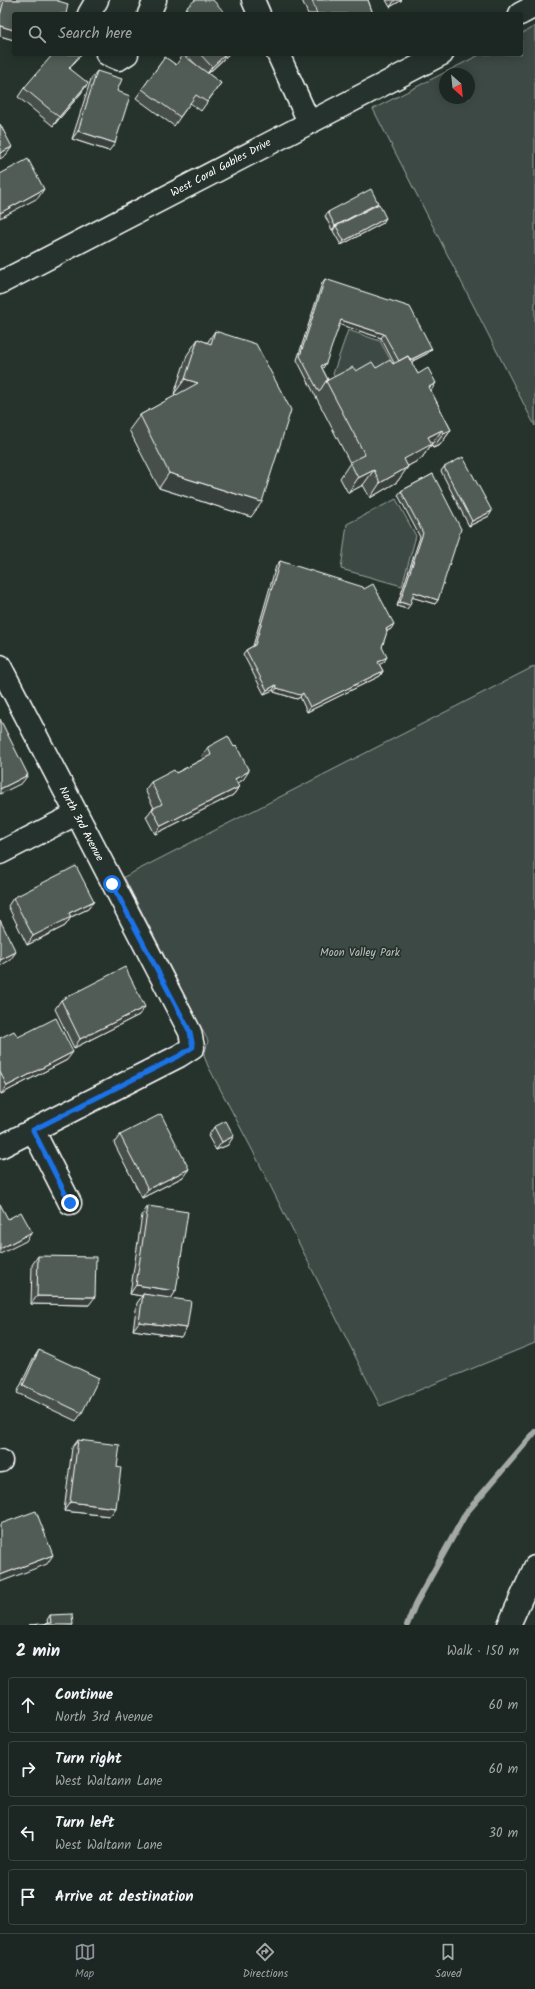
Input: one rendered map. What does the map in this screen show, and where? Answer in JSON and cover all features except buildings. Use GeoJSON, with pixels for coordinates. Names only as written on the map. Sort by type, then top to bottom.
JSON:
{"type":"FeatureCollection","features":[{"type":"Feature","properties":{"kind":"street"},"geometry":{"type":"LineString","coordinates":[[90,12],[97,0]]}},
{"type":"Feature","properties":{"kind":"street"},"geometry":{"type":"LineString","coordinates":[[150,12],[155,0]]}},
{"type":"Feature","properties":{"kind":"street"},"geometry":{"type":"LineString","coordinates":[[253,0],[259,12]]}},
{"type":"Feature","properties":{"kind":"street"},"geometry":{"type":"LineString","coordinates":[[523,12],[535,6]]}},
{"type":"Feature","properties":{"kind":"street"},"geometry":{"type":"LineString","coordinates":[[112,56],[119,59],[124,56]]}},
{"type":"Feature","properties":{"kind":"street"},"geometry":{"type":"LineString","coordinates":[[279,56],[308,122]]}},
{"type":"Feature","properties":{"kind":"street","name":"West Coral Gables Drive"},"geometry":{"type":"LineString","coordinates":[[0,283],[308,122],[438,56]]}},
{"type":"Feature","properties":{"kind":"street","name":"North 3rd Avenue"},"geometry":{"type":"LineString","coordinates":[[0,666],[190,1032],[193,1047],[179,1056],[33,1130]]}},
{"type":"Feature","properties":{"kind":"street"},"geometry":{"type":"LineString","coordinates":[[0,853],[76,814]]}},
{"type":"Feature","properties":{"kind":"street"},"geometry":{"type":"LineString","coordinates":[[0,1147],[33,1130],[70,1203]]}},
{"type":"Feature","properties":{"kind":"street"},"geometry":{"type":"LineString","coordinates":[[509,1625],[529,1597],[535,1567]]}},
{"type":"Feature","properties":{"kind":"green space"},"geometry":{"type":"Polygon","coordinates":[[[535,26],[535,426],[373,109],[439,75],[439,104],[475,104],[475,68],[454,68],[477,56],[523,56],[523,33],[535,26]]]}},
{"type":"Feature","properties":{"kind":"green space"},"geometry":{"type":"Polygon","coordinates":[[[348,330],[380,341],[395,368],[336,379],[333,374],[348,330]]]}},
{"type":"Feature","properties":{"kind":"green space"},"geometry":{"type":"Polygon","coordinates":[[[396,499],[416,536],[402,586],[341,569],[347,524],[396,499]]]}},
{"type":"Feature","properties":{"kind":"green space","name":"Moon Valley Park"},"geometry":{"type":"Polygon","coordinates":[[[535,666],[535,1343],[380,1406],[256,1157],[208,1066],[204,1056],[208,1041],[124,877],[535,666]]]}},
{"type":"Feature","properties":{"kind":"waterway"},"geometry":{"type":"LineString","coordinates":[[407,1625],[415,1605],[466,1513],[535,1432]]}},
{"type":"Feature","properties":{"kind":"route"},"geometry":{"type":"LineString","coordinates":[[70,1203],[33,1130],[179,1056],[193,1047],[190,1032],[112,884]]}}]}
